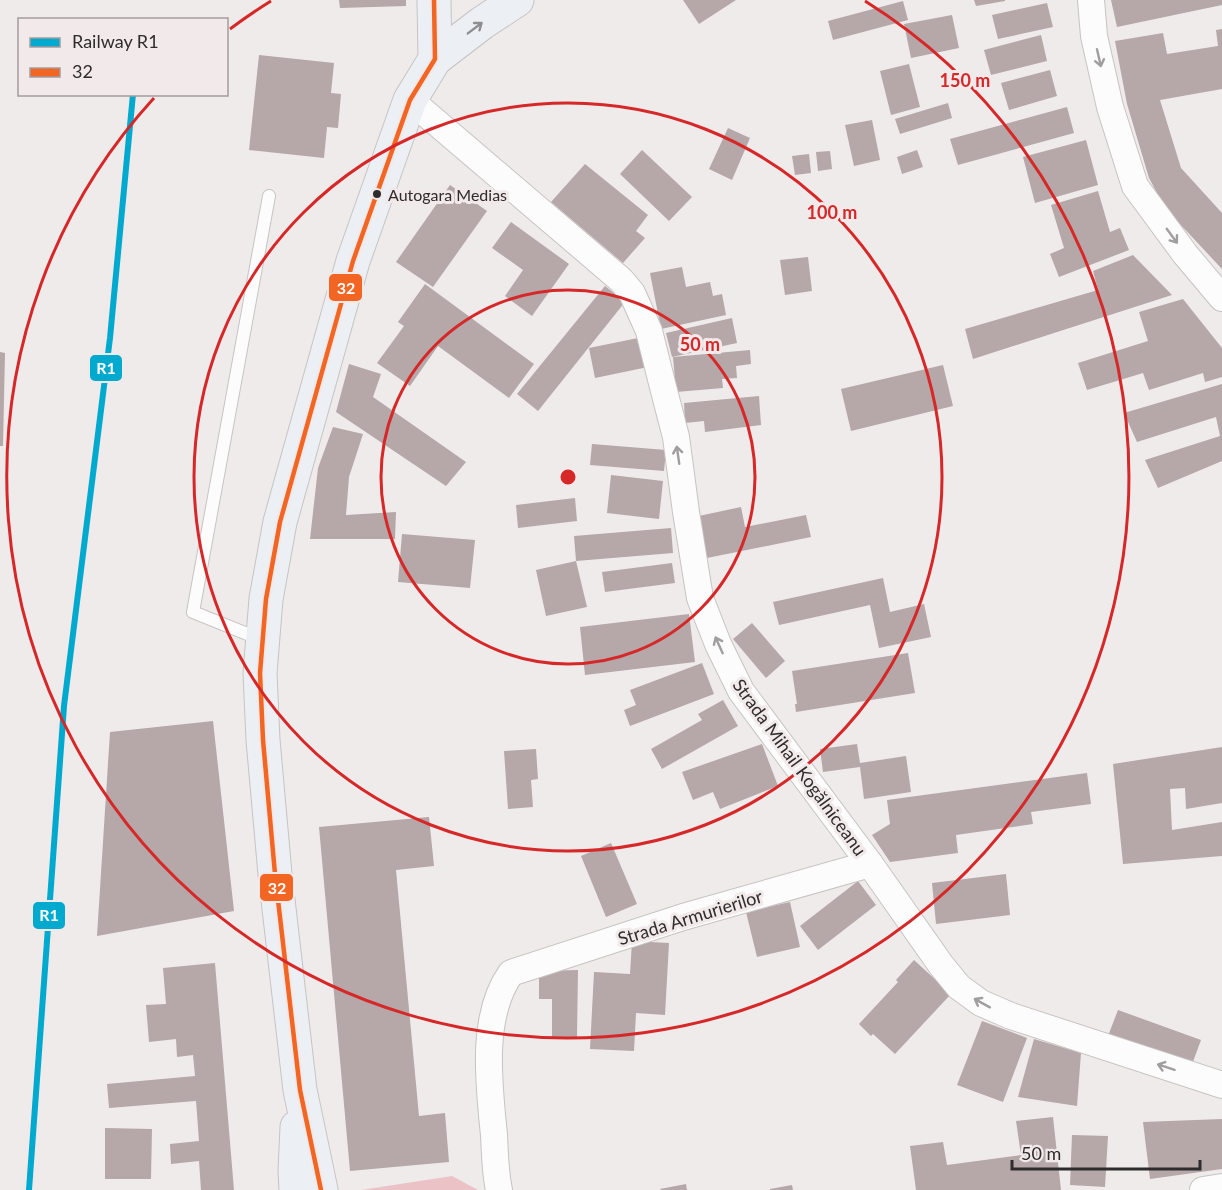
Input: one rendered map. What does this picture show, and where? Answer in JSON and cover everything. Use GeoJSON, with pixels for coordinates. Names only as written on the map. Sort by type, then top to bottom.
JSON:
{"type":"FeatureCollection","features":[{"type":"Feature","properties":{"kind":"main road"},"geometry":{"type":"LineString","coordinates":[[434,0],[435,59]]}},
{"type":"Feature","properties":{"kind":"main road"},"geometry":{"type":"LineString","coordinates":[[321,1190],[300,1090],[275,874],[263,740],[260,673],[266,599],[280,522],[353,261],[410,100],[435,59],[517,0]]}},
{"type":"Feature","properties":{"kind":"main road"},"geometry":{"type":"LineString","coordinates":[[296,1190],[300,1090]]}},
{"type":"Feature","properties":{"kind":"street"},"geometry":{"type":"LineString","coordinates":[[1091,0],[1094,36],[1110,107],[1135,186],[1185,254],[1222,298]]}},
{"type":"Feature","properties":{"kind":"street","name":"Strada Mihail Kogălniceanu"},"geometry":{"type":"LineString","coordinates":[[410,100],[621,280],[632,293],[649,331],[676,437],[700,598],[718,644],[741,692],[959,987],[981,1004],[1022,1020],[1222,1084]]}},
{"type":"Feature","properties":{"kind":"street","name":"Strada Armurierilor"},"geometry":{"type":"LineString","coordinates":[[499,1190],[490,1093],[491,1028],[503,984],[512,973],[683,917],[870,864]]}},
{"type":"Feature","properties":{"kind":"street"},"geometry":{"type":"LineString","coordinates":[[1203,1190],[1222,1187]]}},
{"type":"Feature","properties":{"kind":"lane"},"geometry":{"type":"LineString","coordinates":[[263,640],[193,612],[269,196]]}},
{"type":"Feature","properties":{"kind":"shaded area"},"geometry":{"type":"Polygon","coordinates":[[[452,1176],[478,1190],[361,1190],[452,1176]]]}},
{"type":"Feature","properties":{"kind":"building"},"geometry":{"type":"Polygon","coordinates":[[[339,0],[406,0],[406,6],[340,8],[339,0]]]}},
{"type":"Feature","properties":{"kind":"building"},"geometry":{"type":"Polygon","coordinates":[[[683,0],[736,0],[699,24],[683,0]]]}},
{"type":"Feature","properties":{"kind":"building"},"geometry":{"type":"Polygon","coordinates":[[[974,0],[1005,0],[1005,1],[976,6],[974,0]]]}},
{"type":"Feature","properties":{"kind":"building"},"geometry":{"type":"Polygon","coordinates":[[[1111,0],[1222,0],[1222,5],[1117,27],[1111,0]]]}},
{"type":"Feature","properties":{"kind":"building"},"geometry":{"type":"Polygon","coordinates":[[[903,1],[908,20],[833,40],[828,21],[903,1]]]}},
{"type":"Feature","properties":{"kind":"building"},"geometry":{"type":"Polygon","coordinates":[[[1047,3],[1053,27],[998,39],[992,15],[1047,3]]]}},
{"type":"Feature","properties":{"kind":"building"},"geometry":{"type":"Polygon","coordinates":[[[952,15],[959,48],[911,58],[904,24],[952,15]]]}},
{"type":"Feature","properties":{"kind":"building"},"geometry":{"type":"Polygon","coordinates":[[[1222,29],[1222,89],[1160,100],[1181,168],[1222,213],[1222,269],[1165,208],[1149,178],[1127,104],[1115,41],[1163,33],[1167,54],[1218,46],[1216,30],[1222,29]]]}},
{"type":"Feature","properties":{"kind":"building"},"geometry":{"type":"Polygon","coordinates":[[[1041,35],[1047,61],[991,75],[984,50],[1041,35]]]}},
{"type":"Feature","properties":{"kind":"building"},"geometry":{"type":"Polygon","coordinates":[[[259,55],[334,63],[331,93],[341,94],[338,128],[327,127],[324,158],[249,150],[259,55]]]}},
{"type":"Feature","properties":{"kind":"building"},"geometry":{"type":"Polygon","coordinates":[[[909,64],[920,107],[891,115],[880,71],[909,64]]]}},
{"type":"Feature","properties":{"kind":"building"},"geometry":{"type":"Polygon","coordinates":[[[1050,70],[1057,96],[1009,110],[1001,83],[1050,70]]]}},
{"type":"Feature","properties":{"kind":"building"},"geometry":{"type":"Polygon","coordinates":[[[948,103],[952,118],[900,134],[895,119],[948,103]]]}},
{"type":"Feature","properties":{"kind":"building"},"geometry":{"type":"Polygon","coordinates":[[[1067,107],[1074,133],[958,165],[950,139],[1067,107]]]}},
{"type":"Feature","properties":{"kind":"building"},"geometry":{"type":"Polygon","coordinates":[[[872,120],[880,160],[854,166],[845,125],[872,120]]]}},
{"type":"Feature","properties":{"kind":"building"},"geometry":{"type":"Polygon","coordinates":[[[728,128],[750,138],[732,180],[709,169],[728,128]]]}},
{"type":"Feature","properties":{"kind":"building"},"geometry":{"type":"Polygon","coordinates":[[[1086,140],[1098,185],[1035,203],[1023,157],[1086,140]]]}},
{"type":"Feature","properties":{"kind":"building"},"geometry":{"type":"Polygon","coordinates":[[[642,150],[692,197],[669,221],[620,174],[642,150]]]}},
{"type":"Feature","properties":{"kind":"building"},"geometry":{"type":"Polygon","coordinates":[[[917,150],[923,167],[902,174],[897,157],[917,150]]]}},
{"type":"Feature","properties":{"kind":"building"},"geometry":{"type":"Polygon","coordinates":[[[830,151],[832,169],[818,171],[816,152],[830,151]]]}},
{"type":"Feature","properties":{"kind":"building"},"geometry":{"type":"Polygon","coordinates":[[[809,154],[811,173],[795,175],[792,156],[809,154]]]}},
{"type":"Feature","properties":{"kind":"building"},"geometry":{"type":"Polygon","coordinates":[[[585,164],[648,215],[636,231],[645,238],[623,263],[551,202],[585,164]]]}},
{"type":"Feature","properties":{"kind":"building"},"geometry":{"type":"Polygon","coordinates":[[[450,185],[487,211],[433,287],[396,262],[450,185]]]}},
{"type":"Feature","properties":{"kind":"building"},"geometry":{"type":"Polygon","coordinates":[[[1098,191],[1110,232],[1120,228],[1129,250],[1059,277],[1050,254],[1064,248],[1051,205],[1098,191]]]}},
{"type":"Feature","properties":{"kind":"building"},"geometry":{"type":"Polygon","coordinates":[[[511,222],[569,264],[532,316],[505,296],[523,270],[492,248],[511,222]]]}},
{"type":"Feature","properties":{"kind":"building"},"geometry":{"type":"Polygon","coordinates":[[[1133,255],[1172,295],[973,359],[965,329],[1098,290],[1093,271],[1133,255]]]}},
{"type":"Feature","properties":{"kind":"building"},"geometry":{"type":"Polygon","coordinates":[[[808,257],[812,291],[785,295],[780,260],[808,257]]]}},
{"type":"Feature","properties":{"kind":"building"},"geometry":{"type":"Polygon","coordinates":[[[682,267],[686,287],[710,282],[713,296],[722,294],[726,315],[661,329],[650,273],[682,267]]]}},
{"type":"Feature","properties":{"kind":"building"},"geometry":{"type":"Polygon","coordinates":[[[425,284],[534,364],[509,398],[438,346],[410,386],[377,363],[404,326],[398,322],[425,284]]]}},
{"type":"Feature","properties":{"kind":"building"},"geometry":{"type":"Polygon","coordinates":[[[605,286],[625,302],[538,411],[517,394],[605,286]]]}},
{"type":"Feature","properties":{"kind":"building"},"geometry":{"type":"Polygon","coordinates":[[[1183,299],[1222,348],[1222,377],[1205,382],[1203,373],[1149,390],[1143,373],[1087,390],[1078,363],[1148,341],[1139,312],[1183,299]]]}},
{"type":"Feature","properties":{"kind":"building"},"geometry":{"type":"Polygon","coordinates":[[[732,318],[737,343],[672,357],[666,333],[732,318]]]}},
{"type":"Feature","properties":{"kind":"building"},"geometry":{"type":"Polygon","coordinates":[[[643,337],[648,367],[595,378],[589,348],[643,337]]]}},
{"type":"Feature","properties":{"kind":"building"},"geometry":{"type":"Polygon","coordinates":[[[750,350],[751,364],[736,366],[737,378],[722,379],[723,388],[676,392],[673,357],[750,350]]]}},
{"type":"Feature","properties":{"kind":"building"},"geometry":{"type":"Polygon","coordinates":[[[0,352],[5,353],[3,446],[0,446],[0,352]]]}},
{"type":"Feature","properties":{"kind":"building"},"geometry":{"type":"Polygon","coordinates":[[[349,364],[381,374],[373,397],[466,462],[446,486],[336,412],[349,364]]]}},
{"type":"Feature","properties":{"kind":"building"},"geometry":{"type":"Polygon","coordinates":[[[943,365],[953,406],[851,431],[841,389],[943,365]]]}},
{"type":"Feature","properties":{"kind":"building"},"geometry":{"type":"Polygon","coordinates":[[[1222,384],[1222,461],[1158,488],[1145,460],[1220,436],[1216,417],[1137,442],[1124,413],[1222,384]]]}},
{"type":"Feature","properties":{"kind":"building"},"geometry":{"type":"Polygon","coordinates":[[[759,396],[761,425],[705,432],[704,421],[685,423],[684,403],[759,396]]]}},
{"type":"Feature","properties":{"kind":"building"},"geometry":{"type":"Polygon","coordinates":[[[333,427],[363,434],[349,477],[346,515],[396,512],[395,539],[310,539],[318,468],[333,427]]]}},
{"type":"Feature","properties":{"kind":"building"},"geometry":{"type":"Polygon","coordinates":[[[592,444],[666,450],[664,471],[590,465],[592,444]]]}},
{"type":"Feature","properties":{"kind":"building"},"geometry":{"type":"Polygon","coordinates":[[[611,475],[663,481],[659,519],[607,513],[611,475]]]}},
{"type":"Feature","properties":{"kind":"building"},"geometry":{"type":"Polygon","coordinates":[[[575,498],[577,521],[518,528],[516,505],[575,498]]]}},
{"type":"Feature","properties":{"kind":"building"},"geometry":{"type":"Polygon","coordinates":[[[741,507],[745,527],[806,515],[811,537],[702,559],[694,517],[741,507]]]}},
{"type":"Feature","properties":{"kind":"building"},"geometry":{"type":"Polygon","coordinates":[[[671,528],[673,553],[576,561],[574,536],[671,528]]]}},
{"type":"Feature","properties":{"kind":"building"},"geometry":{"type":"Polygon","coordinates":[[[402,534],[475,540],[470,588],[398,582],[402,534]]]}},
{"type":"Feature","properties":{"kind":"building"},"geometry":{"type":"Polygon","coordinates":[[[576,561],[587,607],[546,616],[536,570],[576,561]]]}},
{"type":"Feature","properties":{"kind":"building"},"geometry":{"type":"Polygon","coordinates":[[[672,563],[675,583],[605,592],[602,572],[672,563]]]}},
{"type":"Feature","properties":{"kind":"building"},"geometry":{"type":"Polygon","coordinates":[[[883,578],[890,612],[924,604],[931,637],[879,648],[870,605],[779,625],[773,602],[883,578]]]}},
{"type":"Feature","properties":{"kind":"building"},"geometry":{"type":"Polygon","coordinates":[[[689,614],[695,662],[585,675],[580,627],[689,614]]]}},
{"type":"Feature","properties":{"kind":"building"},"geometry":{"type":"Polygon","coordinates":[[[752,623],[785,661],[766,678],[733,639],[752,623]]]}},
{"type":"Feature","properties":{"kind":"building"},"geometry":{"type":"Polygon","coordinates":[[[908,653],[915,693],[796,712],[792,671],[908,653]]]}},
{"type":"Feature","properties":{"kind":"building"},"geometry":{"type":"Polygon","coordinates":[[[702,663],[714,694],[630,726],[624,710],[636,705],[630,690],[702,663]]]}},
{"type":"Feature","properties":{"kind":"building"},"geometry":{"type":"Polygon","coordinates":[[[723,700],[738,726],[662,769],[651,749],[702,720],[698,714],[723,700]]]}},
{"type":"Feature","properties":{"kind":"building"},"geometry":{"type":"Polygon","coordinates":[[[213,721],[234,911],[97,936],[110,732],[213,721]]]}},
{"type":"Feature","properties":{"kind":"building"},"geometry":{"type":"Polygon","coordinates":[[[762,744],[778,786],[720,809],[713,792],[693,800],[682,772],[762,744]]]}},
{"type":"Feature","properties":{"kind":"building"},"geometry":{"type":"Polygon","coordinates":[[[857,744],[860,763],[906,756],[911,792],[864,799],[860,767],[823,772],[820,749],[857,744]]]}},
{"type":"Feature","properties":{"kind":"building"},"geometry":{"type":"Polygon","coordinates":[[[1222,747],[1222,803],[1186,809],[1185,788],[1170,789],[1172,830],[1222,822],[1222,856],[1123,864],[1113,764],[1222,747]]]}},
{"type":"Feature","properties":{"kind":"building"},"geometry":{"type":"Polygon","coordinates":[[[536,749],[538,779],[531,780],[533,807],[508,809],[504,751],[536,749]]]}},
{"type":"Feature","properties":{"kind":"building"},"geometry":{"type":"Polygon","coordinates":[[[1087,773],[1091,804],[1031,812],[1033,824],[956,835],[958,853],[890,862],[872,835],[890,824],[887,800],[1087,773]]]}},
{"type":"Feature","properties":{"kind":"building"},"geometry":{"type":"Polygon","coordinates":[[[429,817],[434,866],[396,870],[419,1116],[445,1113],[449,1162],[350,1171],[319,827],[429,817]]]}},
{"type":"Feature","properties":{"kind":"building"},"geometry":{"type":"Polygon","coordinates":[[[611,843],[637,904],[606,917],[581,856],[611,843]]]}},
{"type":"Feature","properties":{"kind":"building"},"geometry":{"type":"Polygon","coordinates":[[[1006,874],[1010,915],[936,924],[932,883],[1006,874]]]}},
{"type":"Feature","properties":{"kind":"building"},"geometry":{"type":"Polygon","coordinates":[[[858,881],[876,905],[818,950],[800,926],[858,881]]]}},
{"type":"Feature","properties":{"kind":"building"},"geometry":{"type":"Polygon","coordinates":[[[790,902],[800,947],[757,957],[746,912],[790,902]]]}},
{"type":"Feature","properties":{"kind":"building"},"geometry":{"type":"Polygon","coordinates":[[[632,941],[669,943],[665,1015],[636,1013],[634,1051],[590,1049],[594,972],[630,974],[632,941]]]}},
{"type":"Feature","properties":{"kind":"building"},"geometry":{"type":"Polygon","coordinates":[[[914,960],[951,994],[895,1054],[859,1024],[898,982],[896,980],[914,960]]]}},
{"type":"Feature","properties":{"kind":"building"},"geometry":{"type":"Polygon","coordinates":[[[215,963],[234,1190],[201,1190],[199,1161],[171,1164],[170,1144],[199,1141],[196,1101],[109,1108],[107,1084],[195,1076],[193,1055],[177,1057],[176,1039],[149,1042],[146,1005],[166,1004],[163,968],[215,963]]]}},
{"type":"Feature","properties":{"kind":"building"},"geometry":{"type":"Polygon","coordinates":[[[578,970],[577,1037],[552,1037],[552,999],[539,999],[539,971],[578,970]]]}},
{"type":"Feature","properties":{"kind":"building"},"geometry":{"type":"Polygon","coordinates":[[[1118,1010],[1201,1040],[1191,1067],[1108,1036],[1118,1010]]]}},
{"type":"Feature","properties":{"kind":"building"},"geometry":{"type":"Polygon","coordinates":[[[982,1021],[1027,1038],[1003,1102],[957,1085],[982,1021]]]}},
{"type":"Feature","properties":{"kind":"building"},"geometry":{"type":"Polygon","coordinates":[[[1034,1039],[1081,1053],[1077,1106],[1018,1097],[1034,1039]]]}},
{"type":"Feature","properties":{"kind":"building"},"geometry":{"type":"Polygon","coordinates":[[[1053,1117],[1061,1190],[916,1190],[910,1146],[943,1142],[947,1165],[1021,1155],[1016,1121],[1053,1117]]]}},
{"type":"Feature","properties":{"kind":"building"},"geometry":{"type":"Polygon","coordinates":[[[1222,1119],[1222,1169],[1150,1179],[1143,1122],[1222,1119]]]}},
{"type":"Feature","properties":{"kind":"building"},"geometry":{"type":"Polygon","coordinates":[[[105,1128],[152,1129],[151,1179],[105,1179],[105,1128]]]}},
{"type":"Feature","properties":{"kind":"building"},"geometry":{"type":"Polygon","coordinates":[[[1072,1135],[1108,1136],[1105,1187],[1070,1185],[1072,1135]]]}},
{"type":"Feature","properties":{"kind":"building"},"geometry":{"type":"Polygon","coordinates":[[[686,1184],[687,1190],[660,1189],[686,1184]]]}},
{"type":"Feature","properties":{"kind":"building"},"geometry":{"type":"Polygon","coordinates":[[[792,1185],[793,1190],[770,1190],[770,1189],[792,1185]]]}},
{"type":"Feature","properties":{"kind":"rail line","name":"R1"},"geometry":{"type":"LineString","coordinates":[[29,1190],[64,706],[110,338],[133,96]]}},
{"type":"Feature","properties":{"kind":"transit line","name":"32"},"geometry":{"type":"LineString","coordinates":[[321,1190],[300,1090],[275,874],[263,740],[260,673],[266,599],[280,522],[353,261],[410,100],[435,59],[434,0]]}},
{"type":"Feature","properties":{"kind":"place","name":"Autogara Medias"},"geometry":{"type":"Point","coordinates":[377,194]}}]}
